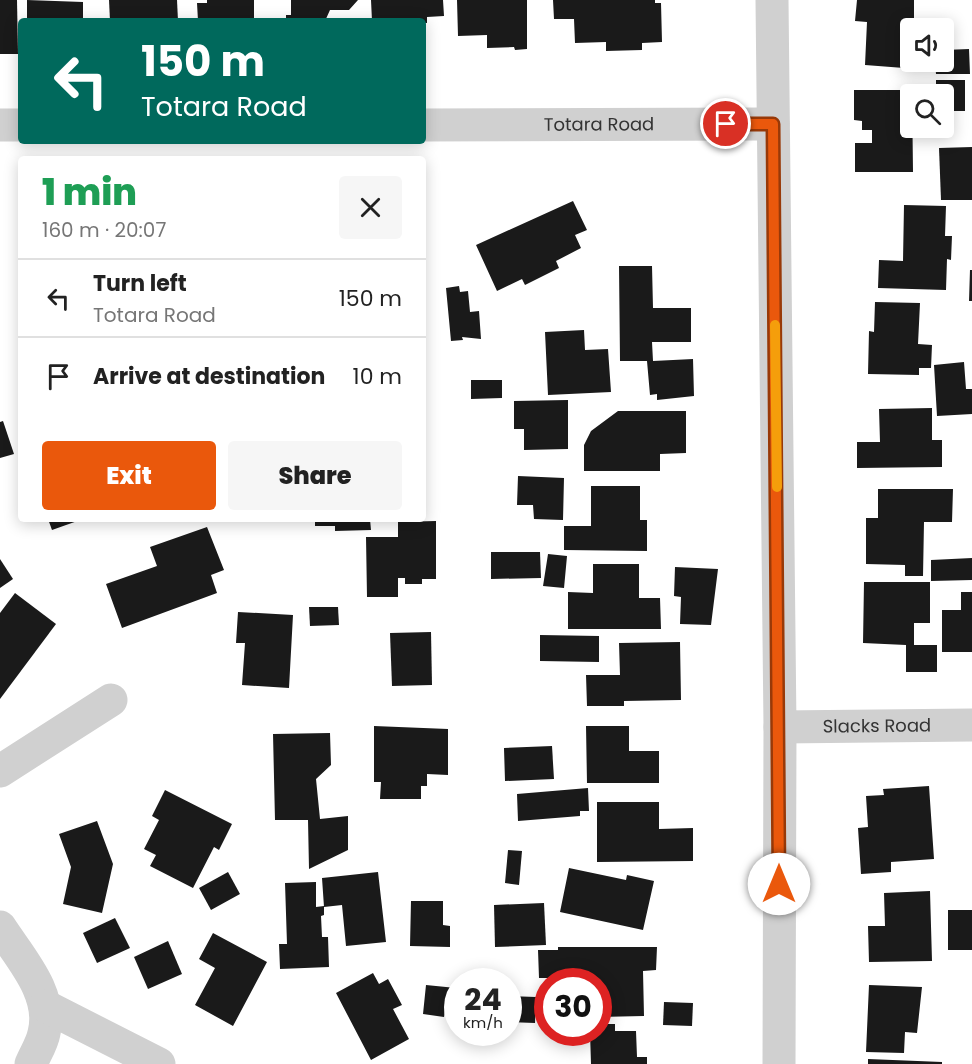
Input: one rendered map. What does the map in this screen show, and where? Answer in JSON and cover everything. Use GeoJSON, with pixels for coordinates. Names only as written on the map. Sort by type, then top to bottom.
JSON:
{"type":"FeatureCollection","features":[{"type":"Feature","properties":{"kind":"street"},"geometry":{"type":"LineString","coordinates":[[772,0],[780,727],[779,1064]]}},
{"type":"Feature","properties":{"kind":"street","name":"Totara Road"},"geometry":{"type":"LineString","coordinates":[[426,125],[773,124]]}},
{"type":"Feature","properties":{"kind":"street"},"geometry":{"type":"LineString","coordinates":[[0,125],[18,125]]}},
{"type":"Feature","properties":{"kind":"street"},"geometry":{"type":"LineString","coordinates":[[0,771],[111,700]]}},
{"type":"Feature","properties":{"kind":"street","name":"Slacks Road"},"geometry":{"type":"LineString","coordinates":[[780,727],[972,725]]}},
{"type":"Feature","properties":{"kind":"street"},"geometry":{"type":"LineString","coordinates":[[0,927],[38,985],[45,1006],[44,1033],[31,1064]]}},
{"type":"Feature","properties":{"kind":"street"},"geometry":{"type":"LineString","coordinates":[[45,1006],[159,1064]]}},
{"type":"Feature","properties":{"kind":"building"},"geometry":{"type":"Polygon","coordinates":[[[0,0],[17,0],[18,54],[0,54],[0,0]]]}},
{"type":"Feature","properties":{"kind":"building"},"geometry":{"type":"Polygon","coordinates":[[[27,0],[83,2],[83,18],[27,18],[27,0]]]}},
{"type":"Feature","properties":{"kind":"building"},"geometry":{"type":"Polygon","coordinates":[[[109,0],[177,0],[178,18],[110,18],[109,0]]]}},
{"type":"Feature","properties":{"kind":"building"},"geometry":{"type":"Polygon","coordinates":[[[207,0],[254,0],[254,18],[198,18],[197,3],[207,3],[207,0]]]}},
{"type":"Feature","properties":{"kind":"building"},"geometry":{"type":"Polygon","coordinates":[[[291,0],[358,0],[349,10],[330,10],[326,18],[286,18],[286,15],[291,15],[291,0]]]}},
{"type":"Feature","properties":{"kind":"building"},"geometry":{"type":"Polygon","coordinates":[[[371,0],[443,0],[444,16],[427,17],[427,23],[426,18],[372,18],[371,0]]]}},
{"type":"Feature","properties":{"kind":"building"},"geometry":{"type":"Polygon","coordinates":[[[457,0],[527,0],[527,49],[487,48],[487,35],[458,36],[457,0]]]}},
{"type":"Feature","properties":{"kind":"building"},"geometry":{"type":"Polygon","coordinates":[[[553,0],[655,0],[655,3],[661,3],[662,42],[642,43],[642,50],[606,51],[606,42],[575,43],[574,19],[554,19],[553,0]]]}},
{"type":"Feature","properties":{"kind":"building"},"geometry":{"type":"Polygon","coordinates":[[[857,0],[914,0],[914,18],[900,18],[900,68],[865,65],[867,22],[855,21],[857,0]]]}},
{"type":"Feature","properties":{"kind":"building"},"geometry":{"type":"Polygon","coordinates":[[[969,49],[970,74],[936,74],[936,72],[954,72],[954,50],[969,49]]]}},
{"type":"Feature","properties":{"kind":"building"},"geometry":{"type":"Polygon","coordinates":[[[936,80],[965,80],[965,111],[954,111],[954,84],[936,84],[936,80]]]}},
{"type":"Feature","properties":{"kind":"building"},"geometry":{"type":"Polygon","coordinates":[[[854,90],[900,90],[900,138],[913,138],[913,172],[855,172],[855,143],[872,143],[872,130],[862,130],[862,121],[854,120],[854,90]]]}},
{"type":"Feature","properties":{"kind":"building"},"geometry":{"type":"Polygon","coordinates":[[[972,147],[972,200],[941,200],[939,148],[972,147]]]}},
{"type":"Feature","properties":{"kind":"building"},"geometry":{"type":"Polygon","coordinates":[[[573,201],[587,230],[575,235],[581,248],[556,261],[559,268],[525,285],[522,279],[497,291],[476,245],[573,201]]]}},
{"type":"Feature","properties":{"kind":"building"},"geometry":{"type":"Polygon","coordinates":[[[904,205],[946,206],[945,236],[952,236],[951,260],[947,259],[946,290],[878,288],[879,260],[903,261],[904,205]]]}},
{"type":"Feature","properties":{"kind":"building"},"geometry":{"type":"Polygon","coordinates":[[[619,266],[652,266],[653,308],[691,308],[691,342],[652,342],[653,361],[693,359],[694,396],[657,400],[657,394],[650,395],[647,361],[620,361],[619,266]]]}},
{"type":"Feature","properties":{"kind":"building"},"geometry":{"type":"Polygon","coordinates":[[[970,270],[972,270],[972,301],[969,301],[970,270]]]}},
{"type":"Feature","properties":{"kind":"building"},"geometry":{"type":"Polygon","coordinates":[[[459,286],[460,292],[468,291],[470,312],[479,311],[481,339],[462,337],[463,340],[451,341],[446,288],[459,286]]]}},
{"type":"Feature","properties":{"kind":"building"},"geometry":{"type":"Polygon","coordinates":[[[875,302],[920,303],[918,344],[932,345],[931,368],[919,368],[919,375],[868,374],[869,331],[874,332],[875,302]]]}},
{"type":"Feature","properties":{"kind":"building"},"geometry":{"type":"Polygon","coordinates":[[[584,330],[585,350],[608,349],[611,392],[548,395],[545,332],[584,330]]]}},
{"type":"Feature","properties":{"kind":"building"},"geometry":{"type":"Polygon","coordinates":[[[964,362],[966,389],[972,389],[972,414],[937,416],[934,365],[964,362]]]}},
{"type":"Feature","properties":{"kind":"building"},"geometry":{"type":"Polygon","coordinates":[[[471,380],[502,380],[502,398],[471,399],[471,380]]]}},
{"type":"Feature","properties":{"kind":"building"},"geometry":{"type":"Polygon","coordinates":[[[568,400],[568,449],[524,450],[524,429],[514,429],[514,401],[568,400]]]}},
{"type":"Feature","properties":{"kind":"building"},"geometry":{"type":"Polygon","coordinates":[[[932,408],[932,440],[942,440],[942,467],[857,468],[857,442],[880,442],[879,409],[932,408]]]}},
{"type":"Feature","properties":{"kind":"building"},"geometry":{"type":"Polygon","coordinates":[[[618,411],[686,411],[686,453],[660,454],[660,471],[584,471],[584,445],[591,431],[618,411]]]}},
{"type":"Feature","properties":{"kind":"building"},"geometry":{"type":"Polygon","coordinates":[[[3,421],[14,454],[0,458],[0,422],[3,421]]]}},
{"type":"Feature","properties":{"kind":"building"},"geometry":{"type":"Polygon","coordinates":[[[518,476],[564,478],[563,520],[534,519],[533,505],[517,505],[518,476]]]}},
{"type":"Feature","properties":{"kind":"building"},"geometry":{"type":"Polygon","coordinates":[[[591,486],[640,486],[640,520],[647,520],[647,551],[564,550],[564,526],[591,526],[591,486]]]}},
{"type":"Feature","properties":{"kind":"building"},"geometry":{"type":"Polygon","coordinates":[[[878,489],[953,489],[952,522],[924,522],[923,576],[905,576],[905,565],[866,564],[866,518],[878,518],[878,489]]]}},
{"type":"Feature","properties":{"kind":"building"},"geometry":{"type":"Polygon","coordinates":[[[436,521],[436,579],[422,579],[422,584],[405,584],[405,578],[398,578],[398,597],[367,597],[366,537],[398,537],[398,522],[436,521]]]}},
{"type":"Feature","properties":{"kind":"building"},"geometry":{"type":"Polygon","coordinates":[[[49,522],[75,522],[52,530],[49,522]]]}},
{"type":"Feature","properties":{"kind":"building"},"geometry":{"type":"Polygon","coordinates":[[[315,522],[370,522],[371,530],[335,531],[335,526],[315,526],[315,522]]]}},
{"type":"Feature","properties":{"kind":"building"},"geometry":{"type":"Polygon","coordinates":[[[207,527],[224,570],[211,575],[217,593],[122,628],[106,584],[157,566],[150,547],[207,527]]]}},
{"type":"Feature","properties":{"kind":"building"},"geometry":{"type":"Polygon","coordinates":[[[491,552],[540,552],[541,578],[491,579],[491,552]]]}},
{"type":"Feature","properties":{"kind":"building"},"geometry":{"type":"Polygon","coordinates":[[[548,554],[567,556],[564,588],[543,586],[548,554]]]}},
{"type":"Feature","properties":{"kind":"building"},"geometry":{"type":"Polygon","coordinates":[[[972,558],[972,580],[931,581],[931,560],[972,558]]]}},
{"type":"Feature","properties":{"kind":"building"},"geometry":{"type":"Polygon","coordinates":[[[0,559],[13,579],[0,588],[0,559]]]}},
{"type":"Feature","properties":{"kind":"building"},"geometry":{"type":"Polygon","coordinates":[[[593,564],[639,564],[639,598],[660,598],[661,629],[568,629],[568,592],[593,593],[593,564]]]}},
{"type":"Feature","properties":{"kind":"building"},"geometry":{"type":"Polygon","coordinates":[[[675,567],[718,569],[711,625],[680,624],[681,597],[674,596],[675,567]]]}},
{"type":"Feature","properties":{"kind":"building"},"geometry":{"type":"Polygon","coordinates":[[[864,582],[930,582],[930,623],[914,623],[914,645],[937,645],[937,672],[906,672],[906,645],[863,643],[864,582]]]}},
{"type":"Feature","properties":{"kind":"building"},"geometry":{"type":"Polygon","coordinates":[[[961,592],[972,592],[972,652],[942,652],[942,610],[961,610],[961,592]]]}},
{"type":"Feature","properties":{"kind":"building"},"geometry":{"type":"Polygon","coordinates":[[[15,593],[56,624],[0,699],[0,613],[15,593]]]}},
{"type":"Feature","properties":{"kind":"building"},"geometry":{"type":"Polygon","coordinates":[[[309,607],[338,607],[339,625],[310,626],[309,607]]]}},
{"type":"Feature","properties":{"kind":"building"},"geometry":{"type":"Polygon","coordinates":[[[238,612],[293,615],[289,688],[242,685],[245,643],[236,643],[238,612]]]}},
{"type":"Feature","properties":{"kind":"building"},"geometry":{"type":"Polygon","coordinates":[[[431,632],[432,685],[392,686],[390,633],[431,632]]]}},
{"type":"Feature","properties":{"kind":"building"},"geometry":{"type":"Polygon","coordinates":[[[540,635],[599,636],[599,662],[540,661],[540,635]]]}},
{"type":"Feature","properties":{"kind":"building"},"geometry":{"type":"Polygon","coordinates":[[[680,642],[681,700],[624,701],[624,706],[587,706],[586,675],[620,675],[619,643],[680,642]]]}},
{"type":"Feature","properties":{"kind":"building"},"geometry":{"type":"Polygon","coordinates":[[[374,726],[448,729],[448,775],[427,774],[427,786],[421,786],[421,799],[380,799],[381,782],[374,782],[374,726]]]}},
{"type":"Feature","properties":{"kind":"building"},"geometry":{"type":"Polygon","coordinates":[[[586,726],[629,726],[629,751],[659,751],[659,783],[587,783],[586,726]]]}},
{"type":"Feature","properties":{"kind":"building"},"geometry":{"type":"Polygon","coordinates":[[[330,733],[331,765],[316,779],[320,819],[348,816],[348,850],[309,869],[308,820],[275,820],[273,734],[330,733]]]}},
{"type":"Feature","properties":{"kind":"building"},"geometry":{"type":"Polygon","coordinates":[[[552,746],[554,779],[505,781],[504,748],[552,746]]]}},
{"type":"Feature","properties":{"kind":"building"},"geometry":{"type":"Polygon","coordinates":[[[929,786],[934,859],[891,862],[891,872],[861,874],[858,828],[868,827],[866,796],[884,795],[883,789],[929,786]]]}},
{"type":"Feature","properties":{"kind":"building"},"geometry":{"type":"Polygon","coordinates":[[[588,788],[589,811],[580,811],[580,816],[518,821],[517,794],[588,788]]]}},
{"type":"Feature","properties":{"kind":"building"},"geometry":{"type":"Polygon","coordinates":[[[165,790],[232,824],[219,850],[214,847],[193,888],[150,866],[156,855],[144,849],[159,820],[152,816],[165,790]]]}},
{"type":"Feature","properties":{"kind":"building"},"geometry":{"type":"Polygon","coordinates":[[[597,802],[659,802],[659,829],[693,828],[693,861],[597,862],[597,802]]]}},
{"type":"Feature","properties":{"kind":"building"},"geometry":{"type":"Polygon","coordinates":[[[97,821],[113,864],[102,913],[63,904],[71,867],[59,834],[97,821]]]}},
{"type":"Feature","properties":{"kind":"building"},"geometry":{"type":"Polygon","coordinates":[[[508,850],[522,851],[519,885],[505,883],[508,850]]]}},
{"type":"Feature","properties":{"kind":"building"},"geometry":{"type":"Polygon","coordinates":[[[569,868],[626,880],[627,875],[654,881],[643,930],[560,912],[569,868]]]}},
{"type":"Feature","properties":{"kind":"building"},"geometry":{"type":"Polygon","coordinates":[[[228,872],[240,894],[211,910],[199,888],[228,872]]]}},
{"type":"Feature","properties":{"kind":"building"},"geometry":{"type":"Polygon","coordinates":[[[378,872],[386,942],[346,946],[342,905],[324,907],[322,878],[378,872]]]}},
{"type":"Feature","properties":{"kind":"building"},"geometry":{"type":"Polygon","coordinates":[[[316,882],[316,907],[324,906],[324,915],[321,916],[322,937],[328,937],[329,967],[280,969],[279,944],[287,944],[285,883],[316,882]]]}},
{"type":"Feature","properties":{"kind":"building"},"geometry":{"type":"Polygon","coordinates":[[[930,891],[932,961],[869,962],[868,926],[885,926],[884,893],[930,891]]]}},
{"type":"Feature","properties":{"kind":"building"},"geometry":{"type":"Polygon","coordinates":[[[411,901],[443,901],[443,925],[450,926],[450,947],[410,946],[411,901]]]}},
{"type":"Feature","properties":{"kind":"building"},"geometry":{"type":"Polygon","coordinates":[[[544,903],[546,945],[495,947],[494,905],[544,903]]]}},
{"type":"Feature","properties":{"kind":"building"},"geometry":{"type":"Polygon","coordinates":[[[948,910],[972,910],[972,950],[948,950],[948,910]]]}},
{"type":"Feature","properties":{"kind":"building"},"geometry":{"type":"Polygon","coordinates":[[[115,918],[130,948],[97,963],[83,933],[115,918]]]}},
{"type":"Feature","properties":{"kind":"building"},"geometry":{"type":"Polygon","coordinates":[[[213,933],[267,962],[233,1026],[195,1005],[215,968],[199,959],[213,933]]]}},
{"type":"Feature","properties":{"kind":"building"},"geometry":{"type":"Polygon","coordinates":[[[168,941],[182,974],[148,989],[134,957],[168,941]]]}},
{"type":"Feature","properties":{"kind":"building"},"geometry":{"type":"Polygon","coordinates":[[[558,947],[657,947],[656,970],[643,971],[644,1016],[612,1017],[612,968],[539,968],[538,950],[558,950],[558,947]]]}},
{"type":"Feature","properties":{"kind":"building"},"geometry":{"type":"Polygon","coordinates":[[[373,973],[379,984],[388,979],[402,1005],[393,1009],[409,1039],[371,1060],[336,993],[373,973]]]}},
{"type":"Feature","properties":{"kind":"building"},"geometry":{"type":"Polygon","coordinates":[[[426,985],[444,987],[444,1017],[423,1014],[426,985]]]}},
{"type":"Feature","properties":{"kind":"building"},"geometry":{"type":"Polygon","coordinates":[[[869,985],[922,987],[917,1033],[905,1032],[904,1053],[866,1052],[869,985]]]}},
{"type":"Feature","properties":{"kind":"building"},"geometry":{"type":"Polygon","coordinates":[[[522,996],[534,997],[534,1023],[522,1023],[522,996]]]}},
{"type":"Feature","properties":{"kind":"building"},"geometry":{"type":"Polygon","coordinates":[[[664,1002],[693,1003],[692,1026],[663,1025],[664,1002]]]}},
{"type":"Feature","properties":{"kind":"building"},"geometry":{"type":"Polygon","coordinates":[[[612,1024],[615,1024],[615,1031],[636,1031],[637,1057],[647,1057],[647,1064],[591,1064],[590,1046],[612,1046],[612,1024]]]}},
{"type":"Feature","properties":{"kind":"building"},"geometry":{"type":"Polygon","coordinates":[[[868,1059],[942,1062],[942,1064],[868,1064],[868,1059]]]}},
{"type":"Feature","properties":{"kind":"slow traffic"},"geometry":{"type":"LineString","coordinates":[[775,325],[777,487]]}},
{"type":"Feature","properties":{"kind":"route"},"geometry":{"type":"LineString","coordinates":[[726,124],[773,124],[780,727],[779,884]]}}]}
